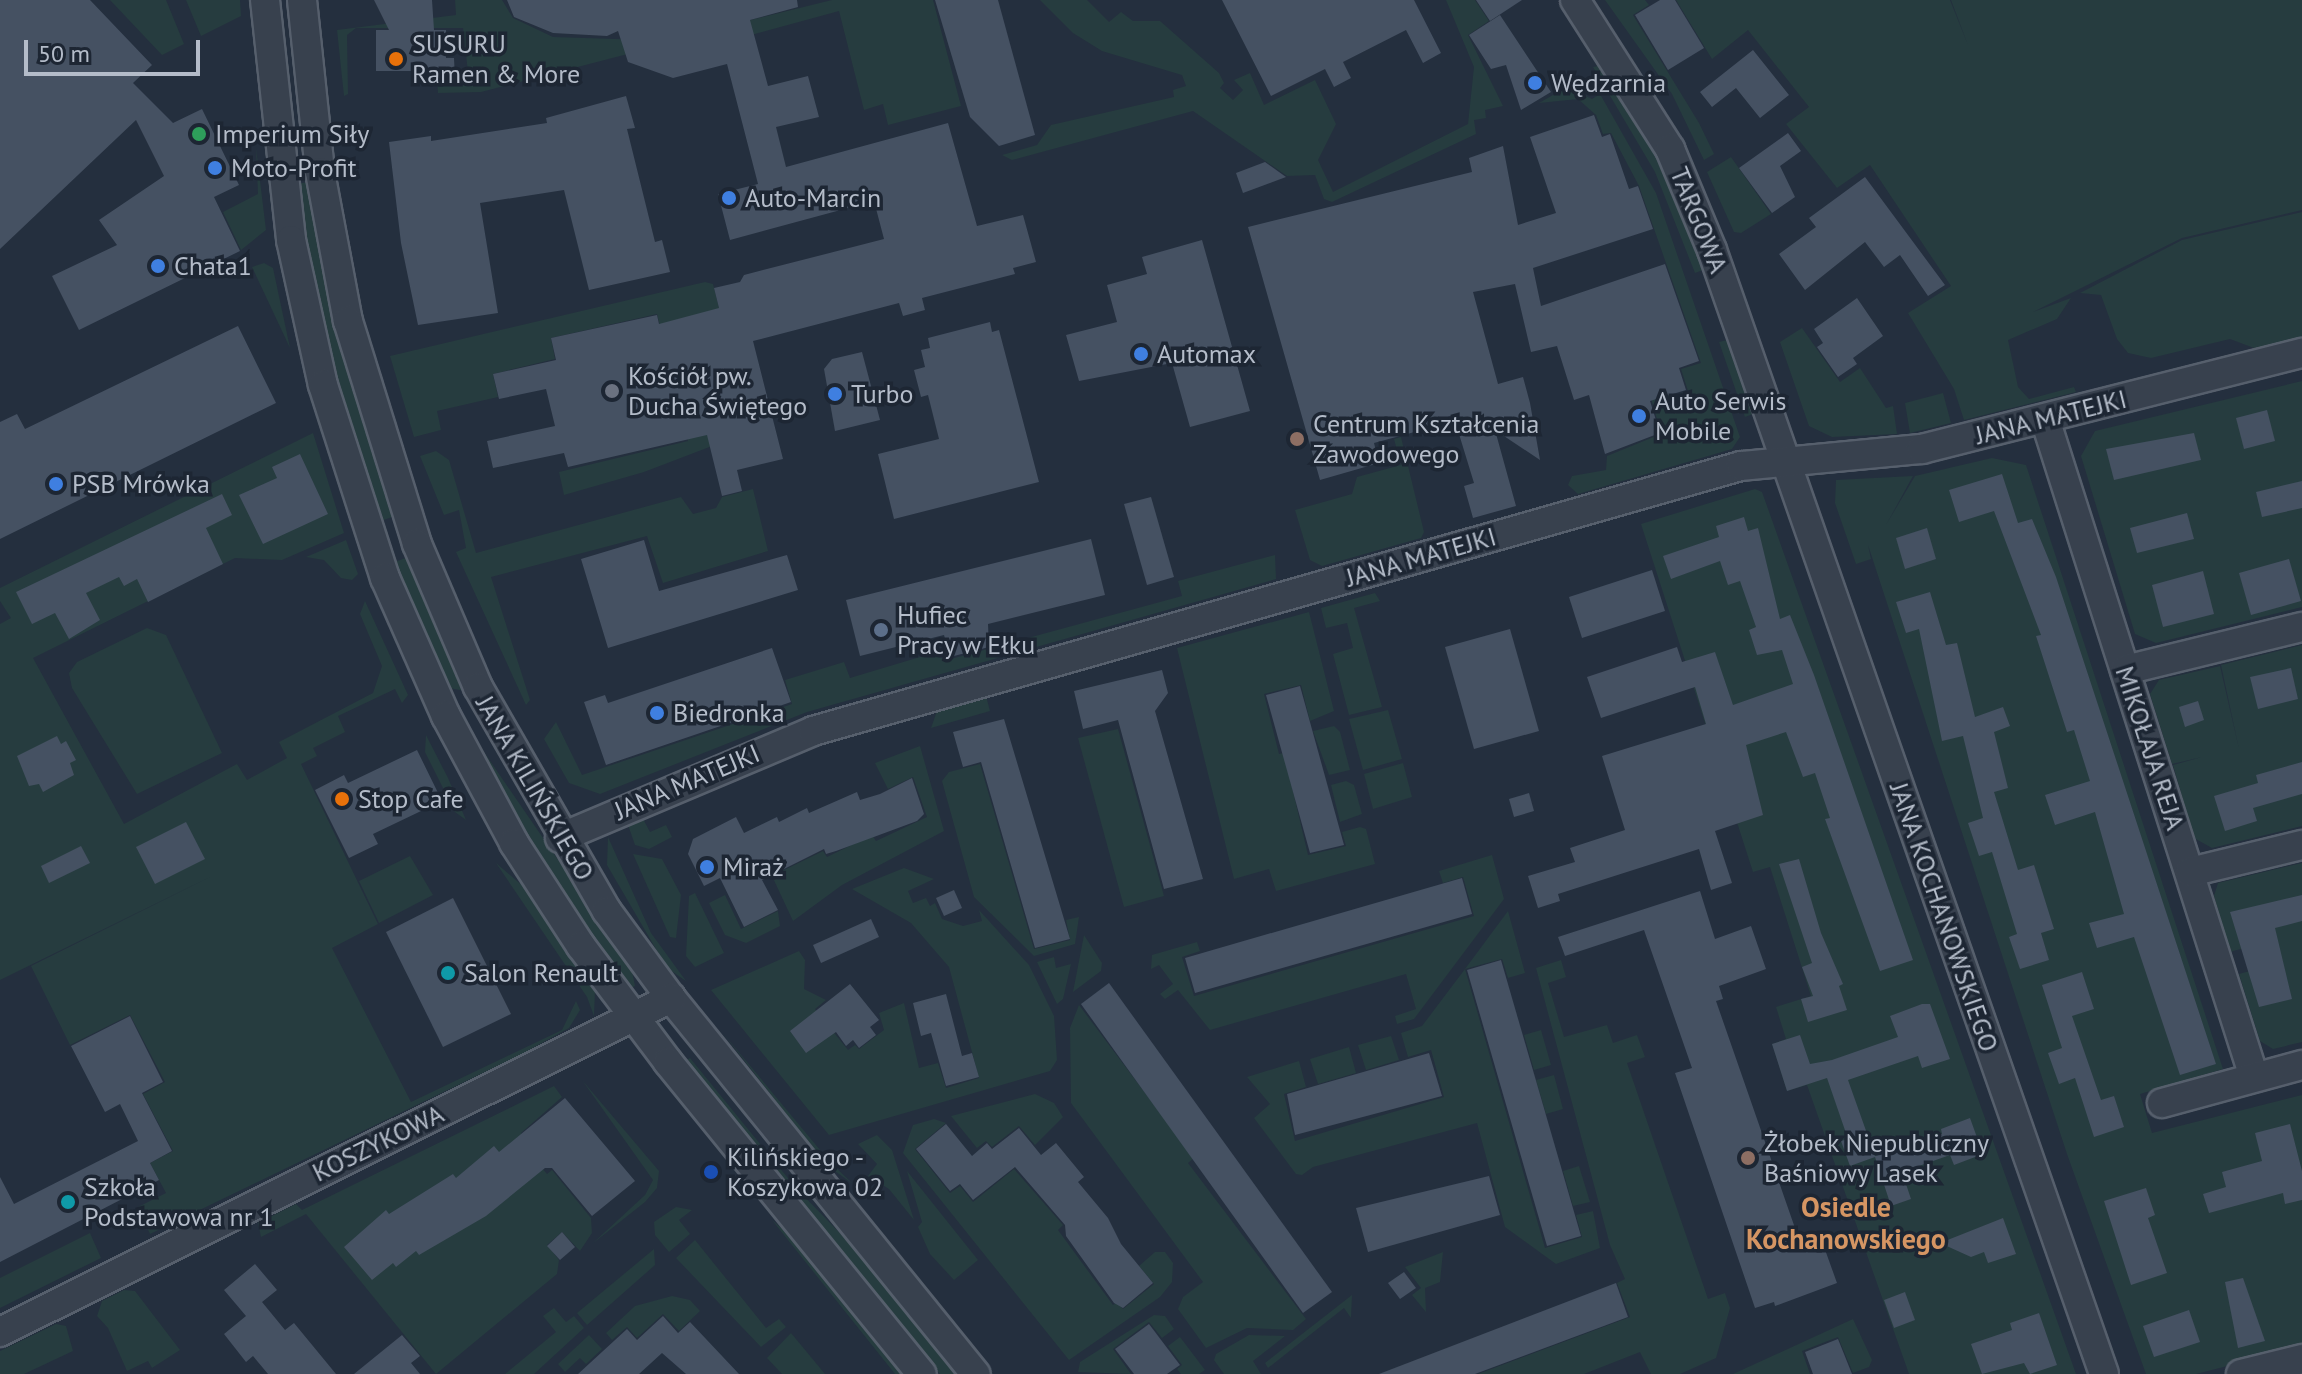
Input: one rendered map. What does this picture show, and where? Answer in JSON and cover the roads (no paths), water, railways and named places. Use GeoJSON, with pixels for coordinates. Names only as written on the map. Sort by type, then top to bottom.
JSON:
{"type":"FeatureCollection","features":[{"type":"Feature","properties":{"kind":"street","name":"JANA KILIŃSKIEGO"},"geometry":{"type":"LineString","coordinates":[[265,0],[273,98],[291,240],[320,372],[385,578],[441,706],[492,804],[632,1016],[922,1374]]}},
{"type":"Feature","properties":{"kind":"street","name":"JANA KILIŃSKIEGO"},"geometry":{"type":"LineString","coordinates":[[302,0],[311,95],[343,300],[386,454],[451,630],[560,838],[671,998],[976,1374]]}},
{"type":"Feature","properties":{"kind":"street","name":"TARGOWA"},"geometry":{"type":"LineString","coordinates":[[1575,0],[1670,149],[1785,460]]}},
{"type":"Feature","properties":{"kind":"street"},"geometry":{"type":"LineString","coordinates":[[273,98],[311,95]]}},
{"type":"Feature","properties":{"kind":"street","name":"JANA MATEJKI"},"geometry":{"type":"LineString","coordinates":[[560,838],[813,731],[1741,466],[1900,453],[2302,353]]}},
{"type":"Feature","properties":{"kind":"street","name":"MIKOŁAJA REJA"},"geometry":{"type":"LineString","coordinates":[[2045,419],[2254,1077]]}},
{"type":"Feature","properties":{"kind":"street","name":"JANA KOCHANOWSKIEGO"},"geometry":{"type":"LineString","coordinates":[[1785,460],[2104,1374]]}},
{"type":"Feature","properties":{"kind":"street"},"geometry":{"type":"LineString","coordinates":[[2125,670],[2302,627]]}},
{"type":"Feature","properties":{"kind":"street"},"geometry":{"type":"LineString","coordinates":[[2190,872],[2302,845]]}},
{"type":"Feature","properties":{"kind":"street","name":"KOSZYKOWA"},"geometry":{"type":"LineString","coordinates":[[0,1332],[671,998]]}},
{"type":"Feature","properties":{"kind":"street"},"geometry":{"type":"LineString","coordinates":[[2162,1103],[2302,1065]]}},
{"type":"Feature","properties":{"kind":"street"},"geometry":{"type":"LineString","coordinates":[[2242,1374],[2302,1359]]}},
{"type":"Feature","properties":{"kind":"place","name":"SUSURU Ramen & More"},"geometry":{"type":"Point","coordinates":[396,59]}},
{"type":"Feature","properties":{"kind":"place","name":"Wędzarnia"},"geometry":{"type":"Point","coordinates":[1535,83]}},
{"type":"Feature","properties":{"kind":"place","name":"Imperium Siły"},"geometry":{"type":"Point","coordinates":[199,134]}},
{"type":"Feature","properties":{"kind":"place","name":"Moto-Profit"},"geometry":{"type":"Point","coordinates":[215,168]}},
{"type":"Feature","properties":{"kind":"place","name":"Auto-Marcin"},"geometry":{"type":"Point","coordinates":[729,198]}},
{"type":"Feature","properties":{"kind":"place","name":"Chata1"},"geometry":{"type":"Point","coordinates":[158,266]}},
{"type":"Feature","properties":{"kind":"place","name":"Automax"},"geometry":{"type":"Point","coordinates":[1141,354]}},
{"type":"Feature","properties":{"kind":"place","name":"Kościół pw. Ducha Świętego"},"geometry":{"type":"Point","coordinates":[612,391]}},
{"type":"Feature","properties":{"kind":"place","name":"Turbo"},"geometry":{"type":"Point","coordinates":[835,394]}},
{"type":"Feature","properties":{"kind":"place","name":"Auto Serwis Mobile"},"geometry":{"type":"Point","coordinates":[1639,416]}},
{"type":"Feature","properties":{"kind":"place","name":"Centrum Kształcenia Zawodowego"},"geometry":{"type":"Point","coordinates":[1297,439]}},
{"type":"Feature","properties":{"kind":"place","name":"PSB Mrówka"},"geometry":{"type":"Point","coordinates":[56,484]}},
{"type":"Feature","properties":{"kind":"place","name":"Hufiec Pracy w Ełku"},"geometry":{"type":"Point","coordinates":[881,630]}},
{"type":"Feature","properties":{"kind":"place","name":"Biedronka"},"geometry":{"type":"Point","coordinates":[657,713]}},
{"type":"Feature","properties":{"kind":"place","name":"Stop Cafe"},"geometry":{"type":"Point","coordinates":[342,799]}},
{"type":"Feature","properties":{"kind":"place","name":"Miraż"},"geometry":{"type":"Point","coordinates":[707,867]}},
{"type":"Feature","properties":{"kind":"place","name":"Salon Renault"},"geometry":{"type":"Point","coordinates":[448,973]}},
{"type":"Feature","properties":{"kind":"place","name":"Żłobek Niepubliczny Baśniowy Lasek"},"geometry":{"type":"Point","coordinates":[1748,1158]}},
{"type":"Feature","properties":{"kind":"place","name":"Kilińskiego - Koszykowa 02"},"geometry":{"type":"Point","coordinates":[711,1172]}},
{"type":"Feature","properties":{"kind":"place","name":"Szkoła Podstawowa nr 1"},"geometry":{"type":"Point","coordinates":[68,1202]}},
{"type":"Feature","properties":{"kind":"district","name":"Osiedle Kochanowskiego"},"geometry":{"type":"Point","coordinates":[1846,1223]}}]}
